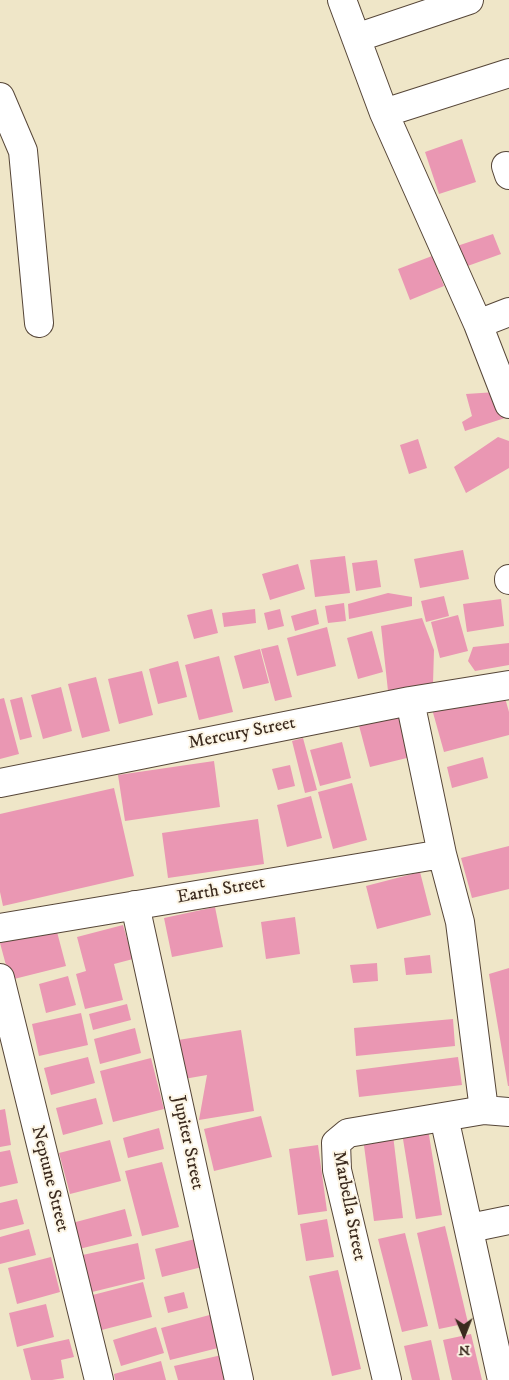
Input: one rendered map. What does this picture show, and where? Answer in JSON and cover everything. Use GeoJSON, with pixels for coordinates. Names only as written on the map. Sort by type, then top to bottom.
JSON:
{"type":"FeatureCollection","features":[{"type":"Feature","properties":{"kind":"street"},"geometry":{"type":"LineString","coordinates":[[342,0],[384,113],[478,324],[509,404]]}},
{"type":"Feature","properties":{"kind":"street"},"geometry":{"type":"LineString","coordinates":[[356,38],[469,0]]}},
{"type":"Feature","properties":{"kind":"street"},"geometry":{"type":"LineString","coordinates":[[384,113],[509,73]]}},
{"type":"Feature","properties":{"kind":"street"},"geometry":{"type":"LineString","coordinates":[[0,97],[23,151],[39,323]]}},
{"type":"Feature","properties":{"kind":"street"},"geometry":{"type":"LineString","coordinates":[[478,324],[509,312]]}},
{"type":"Feature","properties":{"kind":"street","name":"Mercury Street"},"geometry":{"type":"LineString","coordinates":[[0,783],[410,701],[497,687]]}},
{"type":"Feature","properties":{"kind":"street"},"geometry":{"type":"LineString","coordinates":[[410,701],[442,854],[460,922],[496,1111],[444,1117],[470,1228],[501,1337],[502,1380]]}},
{"type":"Feature","properties":{"kind":"street","name":"Earth Street"},"geometry":{"type":"LineString","coordinates":[[0,928],[442,854]]}},
{"type":"Feature","properties":{"kind":"street","name":"Jupiter Street"},"geometry":{"type":"LineString","coordinates":[[135,905],[239,1380]]}},
{"type":"Feature","properties":{"kind":"street","name":"Neptune Street"},"geometry":{"type":"LineString","coordinates":[[0,978],[99,1380]]}},
{"type":"Feature","properties":{"kind":"street","name":"Marbella Street"},"geometry":{"type":"LineString","coordinates":[[387,1380],[338,1170],[336,1143],[348,1133],[444,1117]]}},
{"type":"Feature","properties":{"kind":"street"},"geometry":{"type":"LineString","coordinates":[[470,1228],[509,1220]]}},
{"type":"Feature","properties":{"kind":"building"},"geometry":{"type":"Polygon","coordinates":[[[462,139],[476,182],[439,194],[425,152],[462,139]]]}},
{"type":"Feature","properties":{"kind":"building"},"geometry":{"type":"Polygon","coordinates":[[[493,234],[501,254],[462,268],[454,247],[493,234]]]}},
{"type":"Feature","properties":{"kind":"building"},"geometry":{"type":"Polygon","coordinates":[[[432,256],[444,286],[410,300],[398,269],[432,256]]]}},
{"type":"Feature","properties":{"kind":"building"},"geometry":{"type":"Polygon","coordinates":[[[496,392],[505,418],[465,431],[462,422],[472,416],[466,394],[496,392]]]}},
{"type":"Feature","properties":{"kind":"building"},"geometry":{"type":"Polygon","coordinates":[[[498,437],[509,441],[509,468],[466,493],[454,467],[498,437]]]}},
{"type":"Feature","properties":{"kind":"building"},"geometry":{"type":"Polygon","coordinates":[[[418,439],[427,468],[409,474],[400,445],[418,439]]]}},
{"type":"Feature","properties":{"kind":"building"},"geometry":{"type":"Polygon","coordinates":[[[463,550],[469,579],[420,588],[414,559],[463,550]]]}},
{"type":"Feature","properties":{"kind":"building"},"geometry":{"type":"Polygon","coordinates":[[[345,556],[350,593],[315,597],[310,560],[345,556]]]}},
{"type":"Feature","properties":{"kind":"building"},"geometry":{"type":"Polygon","coordinates":[[[377,560],[381,587],[356,591],[352,563],[377,560]]]}},
{"type":"Feature","properties":{"kind":"building"},"geometry":{"type":"Polygon","coordinates":[[[298,564],[305,589],[270,600],[262,574],[298,564]]]}},
{"type":"Feature","properties":{"kind":"building"},"geometry":{"type":"Polygon","coordinates":[[[388,593],[412,597],[412,606],[349,619],[348,604],[388,593]]]}},
{"type":"Feature","properties":{"kind":"building"},"geometry":{"type":"Polygon","coordinates":[[[444,596],[449,616],[426,622],[421,601],[444,596]]]}},
{"type":"Feature","properties":{"kind":"building"},"geometry":{"type":"Polygon","coordinates":[[[501,599],[504,626],[467,632],[463,604],[501,599]]]}},
{"type":"Feature","properties":{"kind":"building"},"geometry":{"type":"Polygon","coordinates":[[[344,603],[346,621],[328,623],[325,606],[344,603]]]}},
{"type":"Feature","properties":{"kind":"building"},"geometry":{"type":"Polygon","coordinates":[[[212,609],[218,633],[194,639],[187,615],[212,609]]]}},
{"type":"Feature","properties":{"kind":"building"},"geometry":{"type":"Polygon","coordinates":[[[255,609],[256,623],[224,627],[222,613],[255,609]]]}},
{"type":"Feature","properties":{"kind":"building"},"geometry":{"type":"Polygon","coordinates":[[[280,609],[284,626],[268,630],[264,613],[280,609]]]}},
{"type":"Feature","properties":{"kind":"building"},"geometry":{"type":"Polygon","coordinates":[[[316,609],[319,624],[295,631],[291,616],[316,609]]]}},
{"type":"Feature","properties":{"kind":"building"},"geometry":{"type":"Polygon","coordinates":[[[458,615],[468,651],[440,658],[431,622],[458,615]]]}},
{"type":"Feature","properties":{"kind":"building"},"geometry":{"type":"Polygon","coordinates":[[[422,618],[434,650],[433,684],[388,691],[381,626],[422,618]]]}},
{"type":"Feature","properties":{"kind":"building"},"geometry":{"type":"Polygon","coordinates":[[[327,627],[336,666],[297,676],[287,638],[327,627]]]}},
{"type":"Feature","properties":{"kind":"building"},"geometry":{"type":"Polygon","coordinates":[[[372,631],[383,672],[358,679],[347,638],[372,631]]]}},
{"type":"Feature","properties":{"kind":"building"},"geometry":{"type":"Polygon","coordinates":[[[509,643],[509,665],[475,671],[468,661],[473,647],[509,643]]]}},
{"type":"Feature","properties":{"kind":"building"},"geometry":{"type":"Polygon","coordinates":[[[278,645],[292,697],[275,701],[261,649],[278,645]]]}},
{"type":"Feature","properties":{"kind":"building"},"geometry":{"type":"Polygon","coordinates":[[[260,649],[269,683],[243,689],[234,656],[260,649]]]}},
{"type":"Feature","properties":{"kind":"building"},"geometry":{"type":"Polygon","coordinates":[[[219,656],[233,712],[199,720],[185,665],[219,656]]]}},
{"type":"Feature","properties":{"kind":"building"},"geometry":{"type":"Polygon","coordinates":[[[178,661],[187,697],[158,704],[149,669],[178,661]]]}},
{"type":"Feature","properties":{"kind":"building"},"geometry":{"type":"Polygon","coordinates":[[[142,671],[153,715],[119,724],[108,679],[142,671]]]}},
{"type":"Feature","properties":{"kind":"building"},"geometry":{"type":"Polygon","coordinates":[[[96,677],[110,731],[82,738],[68,684],[96,677]]]}},
{"type":"Feature","properties":{"kind":"building"},"geometry":{"type":"Polygon","coordinates":[[[61,687],[72,731],[43,739],[31,695],[61,687]]]}},
{"type":"Feature","properties":{"kind":"building"},"geometry":{"type":"Polygon","coordinates":[[[503,691],[509,712],[509,735],[444,752],[432,709],[503,691]]]}},
{"type":"Feature","properties":{"kind":"building"},"geometry":{"type":"Polygon","coordinates":[[[22,697],[32,737],[20,740],[10,700],[22,697]]]}},
{"type":"Feature","properties":{"kind":"building"},"geometry":{"type":"Polygon","coordinates":[[[4,698],[19,754],[0,759],[0,699],[4,698]]]}},
{"type":"Feature","properties":{"kind":"building"},"geometry":{"type":"Polygon","coordinates":[[[402,707],[415,756],[370,767],[357,718],[402,707]]]}},
{"type":"Feature","properties":{"kind":"building"},"geometry":{"type":"Polygon","coordinates":[[[303,738],[317,790],[305,793],[292,741],[303,738]]]}},
{"type":"Feature","properties":{"kind":"building"},"geometry":{"type":"Polygon","coordinates":[[[342,742],[351,778],[320,786],[310,750],[342,742]]]}},
{"type":"Feature","properties":{"kind":"building"},"geometry":{"type":"Polygon","coordinates":[[[483,757],[488,778],[452,788],[447,767],[483,757]]]}},
{"type":"Feature","properties":{"kind":"building"},"geometry":{"type":"Polygon","coordinates":[[[214,761],[220,807],[125,821],[118,775],[214,761]]]}},
{"type":"Feature","properties":{"kind":"building"},"geometry":{"type":"Polygon","coordinates":[[[290,765],[295,786],[278,790],[272,769],[290,765]]]}},
{"type":"Feature","properties":{"kind":"building"},"geometry":{"type":"Polygon","coordinates":[[[352,783],[367,840],[333,849],[318,792],[352,783]]]}},
{"type":"Feature","properties":{"kind":"building"},"geometry":{"type":"Polygon","coordinates":[[[114,788],[134,876],[3,906],[0,892],[0,814],[114,788]]]}},
{"type":"Feature","properties":{"kind":"building"},"geometry":{"type":"Polygon","coordinates":[[[311,796],[322,838],[287,847],[277,805],[311,796]]]}},
{"type":"Feature","properties":{"kind":"building"},"geometry":{"type":"Polygon","coordinates":[[[258,819],[264,864],[168,878],[162,833],[258,819]]]}},
{"type":"Feature","properties":{"kind":"building"},"geometry":{"type":"Polygon","coordinates":[[[509,846],[509,889],[472,898],[461,858],[509,846]]]}},
{"type":"Feature","properties":{"kind":"building"},"geometry":{"type":"Polygon","coordinates":[[[420,872],[431,915],[377,929],[366,886],[420,872]]]}},
{"type":"Feature","properties":{"kind":"building"},"geometry":{"type":"Polygon","coordinates":[[[215,907],[223,947],[172,957],[164,918],[215,907]]]}},
{"type":"Feature","properties":{"kind":"building"},"geometry":{"type":"Polygon","coordinates":[[[295,917],[300,954],[266,959],[261,922],[295,917]]]}},
{"type":"Feature","properties":{"kind":"building"},"geometry":{"type":"Polygon","coordinates":[[[123,925],[133,959],[114,964],[123,1000],[85,1009],[76,974],[86,971],[77,937],[123,925]]]}},
{"type":"Feature","properties":{"kind":"building"},"geometry":{"type":"Polygon","coordinates":[[[56,928],[66,966],[10,980],[0,943],[56,928]]]}},
{"type":"Feature","properties":{"kind":"building"},"geometry":{"type":"Polygon","coordinates":[[[430,955],[432,973],[406,975],[404,958],[430,955]]]}},
{"type":"Feature","properties":{"kind":"building"},"geometry":{"type":"Polygon","coordinates":[[[377,963],[378,981],[353,983],[350,965],[377,963]]]}},
{"type":"Feature","properties":{"kind":"building"},"geometry":{"type":"Polygon","coordinates":[[[509,968],[509,1086],[508,1086],[489,974],[509,968]]]}},
{"type":"Feature","properties":{"kind":"building"},"geometry":{"type":"Polygon","coordinates":[[[68,976],[76,1005],[46,1013],[39,984],[68,976]]]}},
{"type":"Feature","properties":{"kind":"building"},"geometry":{"type":"Polygon","coordinates":[[[127,1004],[131,1020],[93,1030],[89,1014],[127,1004]]]}},
{"type":"Feature","properties":{"kind":"building"},"geometry":{"type":"Polygon","coordinates":[[[81,1013],[88,1045],[39,1056],[32,1024],[81,1013]]]}},
{"type":"Feature","properties":{"kind":"building"},"geometry":{"type":"Polygon","coordinates":[[[453,1019],[455,1046],[356,1056],[354,1028],[453,1019]]]}},
{"type":"Feature","properties":{"kind":"building"},"geometry":{"type":"Polygon","coordinates":[[[135,1028],[141,1053],[100,1064],[94,1039],[135,1028]]]}},
{"type":"Feature","properties":{"kind":"building"},"geometry":{"type":"Polygon","coordinates":[[[241,1030],[254,1111],[199,1120],[207,1075],[184,1079],[178,1040],[241,1030]]]}},
{"type":"Feature","properties":{"kind":"building"},"geometry":{"type":"Polygon","coordinates":[[[88,1057],[95,1083],[51,1095],[44,1068],[88,1057]]]}},
{"type":"Feature","properties":{"kind":"building"},"geometry":{"type":"Polygon","coordinates":[[[458,1057],[462,1085],[359,1097],[356,1070],[458,1057]]]}},
{"type":"Feature","properties":{"kind":"building"},"geometry":{"type":"Polygon","coordinates":[[[151,1058],[164,1109],[113,1122],[100,1071],[151,1058]]]}},
{"type":"Feature","properties":{"kind":"building"},"geometry":{"type":"Polygon","coordinates":[[[96,1098],[103,1124],[63,1135],[56,1108],[96,1098]]]}},
{"type":"Feature","properties":{"kind":"building"},"geometry":{"type":"Polygon","coordinates":[[[5,1109],[11,1145],[0,1147],[0,1110],[5,1109]]]}},
{"type":"Feature","properties":{"kind":"building"},"geometry":{"type":"Polygon","coordinates":[[[261,1116],[272,1157],[214,1171],[204,1129],[261,1116]]]}},
{"type":"Feature","properties":{"kind":"building"},"geometry":{"type":"Polygon","coordinates":[[[159,1128],[164,1149],[128,1158],[123,1138],[159,1128]]]}},
{"type":"Feature","properties":{"kind":"building"},"geometry":{"type":"Polygon","coordinates":[[[428,1129],[442,1215],[416,1219],[402,1133],[428,1129]]]}},
{"type":"Feature","properties":{"kind":"building"},"geometry":{"type":"Polygon","coordinates":[[[393,1135],[403,1218],[374,1221],[363,1138],[393,1135]]]}},
{"type":"Feature","properties":{"kind":"building"},"geometry":{"type":"Polygon","coordinates":[[[110,1140],[121,1181],[70,1194],[59,1153],[110,1140]]]}},
{"type":"Feature","properties":{"kind":"building"},"geometry":{"type":"Polygon","coordinates":[[[318,1145],[327,1211],[298,1215],[289,1149],[318,1145]]]}},
{"type":"Feature","properties":{"kind":"building"},"geometry":{"type":"Polygon","coordinates":[[[10,1150],[18,1183],[0,1187],[0,1152],[10,1150]]]}},
{"type":"Feature","properties":{"kind":"building"},"geometry":{"type":"Polygon","coordinates":[[[162,1162],[179,1227],[142,1236],[125,1171],[162,1162]]]}},
{"type":"Feature","properties":{"kind":"building"},"geometry":{"type":"Polygon","coordinates":[[[17,1199],[24,1224],[0,1230],[0,1203],[17,1199]]]}},
{"type":"Feature","properties":{"kind":"building"},"geometry":{"type":"Polygon","coordinates":[[[125,1209],[132,1236],[79,1249],[72,1223],[125,1209]]]}},
{"type":"Feature","properties":{"kind":"building"},"geometry":{"type":"Polygon","coordinates":[[[327,1219],[334,1257],[306,1261],[300,1224],[327,1219]]]}},
{"type":"Feature","properties":{"kind":"building"},"geometry":{"type":"Polygon","coordinates":[[[445,1226],[468,1323],[439,1329],[417,1233],[445,1226]]]}},
{"type":"Feature","properties":{"kind":"building"},"geometry":{"type":"Polygon","coordinates":[[[29,1229],[36,1255],[0,1264],[0,1237],[29,1229]]]}},
{"type":"Feature","properties":{"kind":"building"},"geometry":{"type":"Polygon","coordinates":[[[405,1233],[428,1326],[402,1332],[378,1239],[405,1233]]]}},
{"type":"Feature","properties":{"kind":"building"},"geometry":{"type":"Polygon","coordinates":[[[195,1239],[202,1267],[162,1277],[155,1249],[195,1239]]]}},
{"type":"Feature","properties":{"kind":"building"},"geometry":{"type":"Polygon","coordinates":[[[138,1243],[145,1279],[88,1293],[78,1256],[138,1243]]]}},
{"type":"Feature","properties":{"kind":"building"},"geometry":{"type":"Polygon","coordinates":[[[51,1257],[60,1292],[17,1304],[8,1268],[51,1257]]]}},
{"type":"Feature","properties":{"kind":"building"},"geometry":{"type":"Polygon","coordinates":[[[338,1270],[361,1369],[332,1376],[309,1276],[338,1270]]]}},
{"type":"Feature","properties":{"kind":"building"},"geometry":{"type":"Polygon","coordinates":[[[143,1282],[152,1317],[90,1333],[81,1298],[143,1282]]]}},
{"type":"Feature","properties":{"kind":"building"},"geometry":{"type":"Polygon","coordinates":[[[184,1292],[188,1308],[168,1313],[164,1297],[184,1292]]]}},
{"type":"Feature","properties":{"kind":"building"},"geometry":{"type":"Polygon","coordinates":[[[46,1304],[54,1337],[17,1347],[9,1313],[46,1304]]]}},
{"type":"Feature","properties":{"kind":"building"},"geometry":{"type":"Polygon","coordinates":[[[217,1313],[226,1346],[170,1360],[161,1328],[217,1313]]]}},
{"type":"Feature","properties":{"kind":"building"},"geometry":{"type":"Polygon","coordinates":[[[156,1327],[164,1353],[121,1366],[113,1340],[156,1327]]]}},
{"type":"Feature","properties":{"kind":"building"},"geometry":{"type":"Polygon","coordinates":[[[471,1334],[482,1380],[452,1380],[443,1340],[471,1334]]]}},
{"type":"Feature","properties":{"kind":"building"},"geometry":{"type":"Polygon","coordinates":[[[69,1339],[74,1357],[61,1360],[64,1378],[31,1380],[23,1349],[69,1339]]]}},
{"type":"Feature","properties":{"kind":"building"},"geometry":{"type":"Polygon","coordinates":[[[431,1340],[440,1380],[412,1380],[404,1346],[431,1340]]]}},
{"type":"Feature","properties":{"kind":"building"},"geometry":{"type":"Polygon","coordinates":[[[226,1354],[232,1380],[178,1380],[174,1366],[226,1354]]]}},
{"type":"Feature","properties":{"kind":"building"},"geometry":{"type":"Polygon","coordinates":[[[161,1361],[166,1380],[115,1380],[114,1374],[161,1361]]]}}]}
